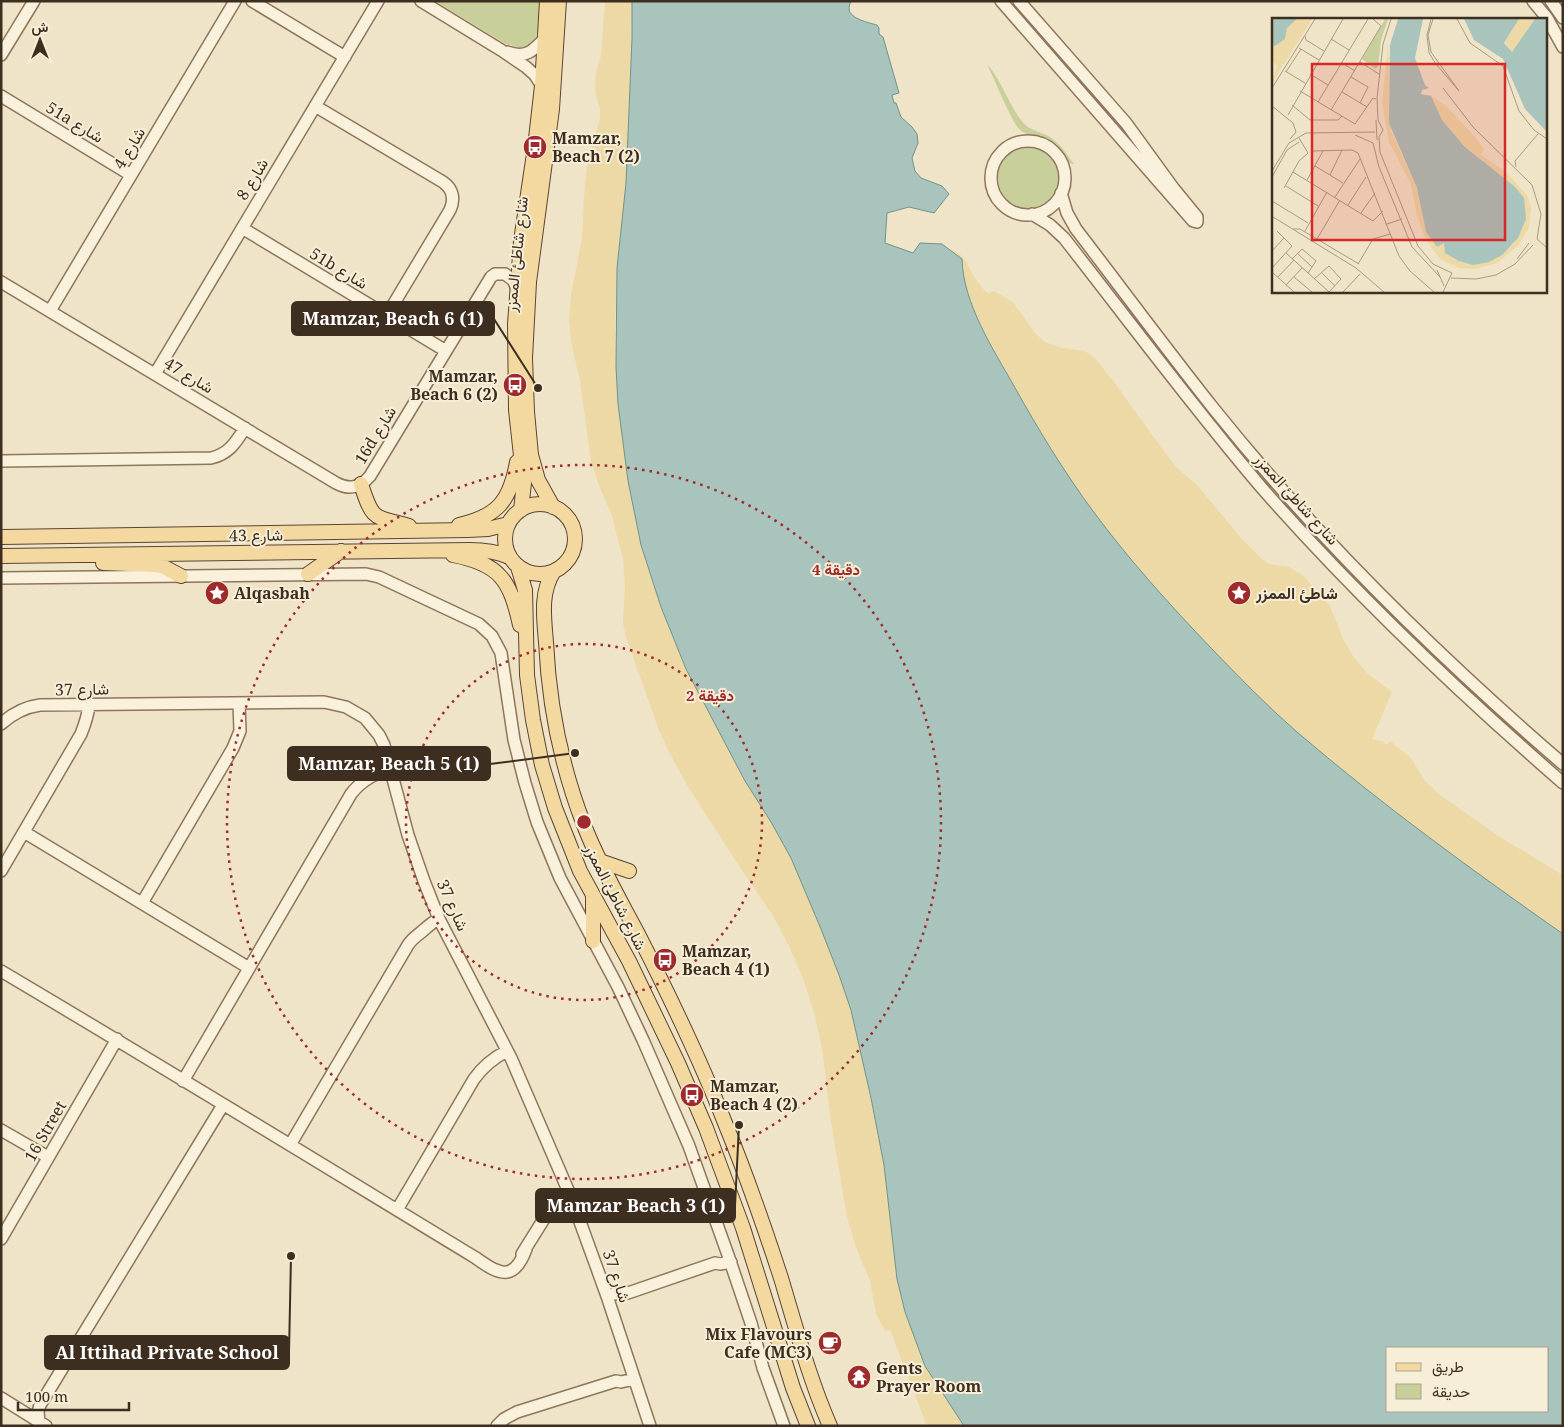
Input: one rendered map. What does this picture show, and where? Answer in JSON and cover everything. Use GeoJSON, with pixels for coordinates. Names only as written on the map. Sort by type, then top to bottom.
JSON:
{"type":"FeatureCollection","features":[{"type":"Feature","properties":{"kind":"main road","name":"شارع شاطئ الممزر"},"geometry":{"type":"LineString","coordinates":[[520,510],[524,483],[519,446],[514,368],[515,324],[522,234],[542,86],[547,1]]}},
{"type":"Feature","properties":{"kind":"main road","name":"شارع شاطئ الممزر"},"geometry":{"type":"LineString","coordinates":[[553,507],[538,480],[531,455],[527,412],[526,349],[529,282],[552,109],[560,1]]}},
{"type":"Feature","properties":{"kind":"main road"},"geometry":{"type":"LineString","coordinates":[[361,484],[372,512],[385,521],[425,531],[478,520],[497,508],[506,497],[512,486],[519,446]]}},
{"type":"Feature","properties":{"kind":"main road"},"geometry":{"type":"LineString","coordinates":[[535,505],[553,507],[560,511],[571,523],[575,539],[574,547],[566,561],[554,571],[533,574],[514,562],[505,541],[508,524],[520,510],[535,505]]}},
{"type":"Feature","properties":{"kind":"main road","name":"شارع 43"},"geometry":{"type":"LineString","coordinates":[[1,537],[478,530],[508,524]]}},
{"type":"Feature","properties":{"kind":"main road"},"geometry":{"type":"LineString","coordinates":[[425,550],[479,562],[491,568],[500,576],[514,598],[526,652]]}},
{"type":"Feature","properties":{"kind":"main road","name":"شارع 43"},"geometry":{"type":"LineString","coordinates":[[1,556],[490,550],[500,552],[514,562]]}},
{"type":"Feature","properties":{"kind":"main road"},"geometry":{"type":"LineString","coordinates":[[308,574],[342,551]]}},
{"type":"Feature","properties":{"kind":"main road"},"geometry":{"type":"LineString","coordinates":[[61,554],[73,559],[86,561],[155,564],[181,576]]}},
{"type":"Feature","properties":{"kind":"main road","name":"شارع شاطئ الممزر"},"geometry":{"type":"LineString","coordinates":[[514,562],[524,590],[526,652],[533,720],[546,779],[561,826],[580,871],[634,970],[706,1128],[743,1228],[791,1380],[808,1426]]}},
{"type":"Feature","properties":{"kind":"main road","name":"شارع شاطئ الممزر"},"geometry":{"type":"LineString","coordinates":[[554,571],[549,578],[545,591],[544,613],[547,666],[553,716],[573,794],[600,861],[668,994],[725,1121],[770,1247],[807,1367],[830,1426]]}},
{"type":"Feature","properties":{"kind":"main road"},"geometry":{"type":"LineString","coordinates":[[600,861],[629,871]]}},
{"type":"Feature","properties":{"kind":"main road"},"geometry":{"type":"LineString","coordinates":[[593,896],[593,941]]}},
{"type":"Feature","properties":{"kind":"street"},"geometry":{"type":"LineString","coordinates":[[1,56],[34,1]]}},
{"type":"Feature","properties":{"kind":"street","name":"شارع 4"},"geometry":{"type":"LineString","coordinates":[[50,311],[235,1]]}},
{"type":"Feature","properties":{"kind":"street"},"geometry":{"type":"LineString","coordinates":[[252,1],[344,57]]}},
{"type":"Feature","properties":{"kind":"street","name":"شارع 8"},"geometry":{"type":"LineString","coordinates":[[155,374],[378,1]]}},
{"type":"Feature","properties":{"kind":"street"},"geometry":{"type":"LineString","coordinates":[[421,1],[531,71],[542,86]]}},
{"type":"Feature","properties":{"kind":"street"},"geometry":{"type":"LineString","coordinates":[[1001,1],[1115,134],[1193,221],[1197,222],[1197,217],[1126,123],[1019,1]]}},
{"type":"Feature","properties":{"kind":"street"},"geometry":{"type":"LineString","coordinates":[[1533,1],[1547,18],[1563,46]]}},
{"type":"Feature","properties":{"kind":"street"},"geometry":{"type":"LineString","coordinates":[[1551,1],[1563,18]]}},
{"type":"Feature","properties":{"kind":"street"},"geometry":{"type":"LineString","coordinates":[[500,50],[514,55],[528,53],[546,38]]}},
{"type":"Feature","properties":{"kind":"street","name":"51a شارع"},"geometry":{"type":"LineString","coordinates":[[1,96],[131,175]]}},
{"type":"Feature","properties":{"kind":"street"},"geometry":{"type":"LineString","coordinates":[[315,106],[443,182],[452,191],[453,198],[450,210],[387,315]]}},
{"type":"Feature","properties":{"kind":"street"},"geometry":{"type":"LineString","coordinates":[[1115,134],[1121,134],[1125,131],[1126,123]]}},
{"type":"Feature","properties":{"kind":"street"},"geometry":{"type":"LineString","coordinates":[[1026,141],[1044,145],[1054,152],[1064,171],[1064,182],[1061,193],[1056,201],[1049,208],[1032,214],[1021,214],[1011,211],[1002,204],[992,186],[991,175],[993,165],[998,156],[1018,142],[1026,141]]}},
{"type":"Feature","properties":{"kind":"street","name":"شارع شاطئ الممزر"},"geometry":{"type":"LineString","coordinates":[[1061,193],[1066,213],[1076,229],[1215,410],[1273,478],[1340,552],[1421,634],[1514,722],[1563,764]]}},
{"type":"Feature","properties":{"kind":"street","name":"شارع شاطئ الممزر"},"geometry":{"type":"LineString","coordinates":[[1032,214],[1050,224],[1064,238],[1203,419],[1262,488],[1330,562],[1416,650],[1563,783]]}},
{"type":"Feature","properties":{"kind":"street","name":"51b شارع"},"geometry":{"type":"LineString","coordinates":[[242,228],[446,351]]}},
{"type":"Feature","properties":{"kind":"street","name":"16d شارع"},"geometry":{"type":"LineString","coordinates":[[361,484],[370,476],[491,277],[500,273],[505,274],[513,280],[517,288]]}},
{"type":"Feature","properties":{"kind":"street","name":"شارع 47"},"geometry":{"type":"LineString","coordinates":[[1,282],[342,486],[348,488],[361,484]]}},
{"type":"Feature","properties":{"kind":"street"},"geometry":{"type":"LineString","coordinates":[[1,461],[211,458],[228,452],[245,428]]}},
{"type":"Feature","properties":{"kind":"street"},"geometry":{"type":"LineString","coordinates":[[1,578],[366,574],[379,577],[474,621],[492,636],[501,653],[514,740],[531,804],[544,840],[560,878],[618,988],[660,1078],[700,1175],[730,1258],[763,1368],[784,1426]]}},
{"type":"Feature","properties":{"kind":"street","name":"شارع 37"},"geometry":{"type":"LineString","coordinates":[[1,724],[22,710],[34,706],[324,702],[346,706],[365,718],[373,726],[384,745],[416,860],[441,922],[509,1054],[573,1200],[609,1300],[650,1426]]}},
{"type":"Feature","properties":{"kind":"street"},"geometry":{"type":"LineString","coordinates":[[142,903],[234,748],[240,731],[239,703]]}},
{"type":"Feature","properties":{"kind":"street"},"geometry":{"type":"LineString","coordinates":[[1,871],[74,747],[83,729],[84,723],[81,718],[85,705]]}},
{"type":"Feature","properties":{"kind":"street","name":"شارع 37"},"geometry":{"type":"LineString","coordinates":[[1,712],[22,710]]}},
{"type":"Feature","properties":{"kind":"street"},"geometry":{"type":"LineString","coordinates":[[183,1081],[351,794],[360,785],[378,773],[391,774]]}},
{"type":"Feature","properties":{"kind":"street"},"geometry":{"type":"LineString","coordinates":[[24,832],[249,968]]}},
{"type":"Feature","properties":{"kind":"street"},"geometry":{"type":"LineString","coordinates":[[290,1145],[408,945],[415,936],[430,924],[441,922]]}},
{"type":"Feature","properties":{"kind":"street"},"geometry":{"type":"LineString","coordinates":[[1,971],[117,1039],[497,1272],[512,1270],[519,1265],[526,1249],[547,1214],[562,1202],[573,1200]]}},
{"type":"Feature","properties":{"kind":"street","name":"16 Street"},"geometry":{"type":"LineString","coordinates":[[1,1239],[117,1039]]}},
{"type":"Feature","properties":{"kind":"street"},"geometry":{"type":"LineString","coordinates":[[397,1210],[474,1079],[497,1056],[509,1054]]}},
{"type":"Feature","properties":{"kind":"street"},"geometry":{"type":"LineString","coordinates":[[42,1424],[38,1412],[40,1405],[222,1105]]}},
{"type":"Feature","properties":{"kind":"street"},"geometry":{"type":"LineString","coordinates":[[1,1130],[48,1157]]}},
{"type":"Feature","properties":{"kind":"street"},"geometry":{"type":"LineString","coordinates":[[609,1300],[622,1292],[628,1293],[715,1263],[719,1259],[730,1258]]}},
{"type":"Feature","properties":{"kind":"street"},"geometry":{"type":"LineString","coordinates":[[497,1426],[504,1419],[517,1412],[616,1381],[621,1376],[633,1375]]}},
{"type":"Feature","properties":{"kind":"street"},"geometry":{"type":"LineString","coordinates":[[1,1398],[42,1424]]}},
{"type":"Feature","properties":{"kind":"street"},"geometry":{"type":"LineString","coordinates":[[24,1412],[40,1405]]}},
{"type":"Feature","properties":{"kind":"green space"},"geometry":{"type":"Polygon","coordinates":[[[435,1],[539,1],[538,25],[535,39],[524,48],[515,48],[510,44],[509,46],[435,1]]]}},
{"type":"Feature","properties":{"kind":"green space"},"geometry":{"type":"Polygon","coordinates":[[[987,64],[1024,124],[1054,140],[1074,164],[1067,163],[1057,149],[1049,142],[1020,130],[1007,109],[987,64]]]}},
{"type":"Feature","properties":{"kind":"green space"},"geometry":{"type":"Polygon","coordinates":[[[1022,148],[1034,148],[1045,153],[1053,161],[1058,172],[1056,190],[1045,203],[1034,208],[1022,208],[1011,203],[1003,195],[998,184],[998,172],[1003,161],[1011,153],[1022,148]]]}},
{"type":"Feature","properties":{"kind":"sand"},"geometry":{"type":"Polygon","coordinates":[[[605,1],[632,1],[629,127],[626,183],[617,268],[615,329],[618,404],[628,481],[641,545],[661,607],[686,669],[745,781],[791,858],[839,975],[851,1010],[871,1098],[884,1165],[897,1279],[905,1312],[925,1366],[964,1426],[927,1426],[890,1330],[885,1331],[876,1314],[870,1281],[856,1247],[847,1217],[831,1122],[822,1048],[814,1012],[803,978],[772,914],[690,790],[669,752],[658,728],[625,634],[623,622],[625,588],[623,559],[612,516],[591,461],[569,319],[571,295],[582,238],[587,167],[600,118],[595,84],[601,56],[605,1]]]}},
{"type":"Feature","properties":{"kind":"sand","name":"شاطئ الممزر"},"geometry":{"type":"Polygon","coordinates":[[[947,249],[963,257],[978,283],[988,294],[994,291],[1013,302],[1034,332],[1045,342],[1061,348],[1085,351],[1095,358],[1175,466],[1197,485],[1241,538],[1269,564],[1289,567],[1304,576],[1330,606],[1343,639],[1353,656],[1367,673],[1392,692],[1372,739],[1382,741],[1387,745],[1390,741],[1411,758],[1425,781],[1440,795],[1503,839],[1563,875],[1563,934],[1428,836],[1329,759],[1275,712],[1165,599],[1093,512],[1032,418],[980,325],[968,292],[962,259],[947,249]]]}},
{"type":"Feature","properties":{"kind":"water"},"geometry":{"type":"Polygon","coordinates":[[[632,1],[851,1],[850,12],[861,20],[877,25],[879,34],[883,37],[899,93],[892,95],[894,103],[896,103],[901,117],[917,134],[918,143],[912,158],[915,171],[921,178],[942,186],[949,194],[934,213],[909,207],[887,213],[885,243],[913,253],[920,243],[942,244],[962,259],[968,292],[980,325],[1023,402],[1062,466],[1093,511],[1135,565],[1232,670],[1264,702],[1329,759],[1461,861],[1563,934],[1563,1426],[964,1426],[925,1366],[905,1312],[897,1279],[884,1165],[871,1098],[851,1010],[839,975],[791,858],[745,781],[686,669],[661,607],[641,545],[628,481],[618,404],[616,367],[617,268],[626,183],[632,1]]]}},
{"type":"Feature","properties":{"kind":"place","name":"Mamzar, Beach 7 (2)"},"geometry":{"type":"Point","coordinates":[535,147]}},
{"type":"Feature","properties":{"kind":"place","name":"Mamzar, Beach 6 (2)"},"geometry":{"type":"Point","coordinates":[515,385]}},
{"type":"Feature","properties":{"kind":"place","name":"Mamzar, Beach 6 (1)"},"geometry":{"type":"Point","coordinates":[538,388]}},
{"type":"Feature","properties":{"kind":"place","name":"Alqasbah"},"geometry":{"type":"Point","coordinates":[217,593]}},
{"type":"Feature","properties":{"kind":"place","name":"شاطئ الممزر"},"geometry":{"type":"Point","coordinates":[1239,593]}},
{"type":"Feature","properties":{"kind":"place","name":"Mamzar, Beach 5 (1)"},"geometry":{"type":"Point","coordinates":[575,753]}},
{"type":"Feature","properties":{"kind":"place","name":"Mamzar, Beach 4 (1)"},"geometry":{"type":"Point","coordinates":[665,960]}},
{"type":"Feature","properties":{"kind":"place","name":"Mamzar, Beach 4 (2)"},"geometry":{"type":"Point","coordinates":[692,1095]}},
{"type":"Feature","properties":{"kind":"place","name":"Mamzar Beach 3 (1)"},"geometry":{"type":"Point","coordinates":[739,1125]}},
{"type":"Feature","properties":{"kind":"place","name":"Al Ittihad Private School"},"geometry":{"type":"Point","coordinates":[291,1256]}},
{"type":"Feature","properties":{"kind":"place","name":"Mix Flavours Cafe (MC3)"},"geometry":{"type":"Point","coordinates":[830,1343]}},
{"type":"Feature","properties":{"kind":"place","name":"Gents Prayer Room"},"geometry":{"type":"Point","coordinates":[859,1377]}}]}
